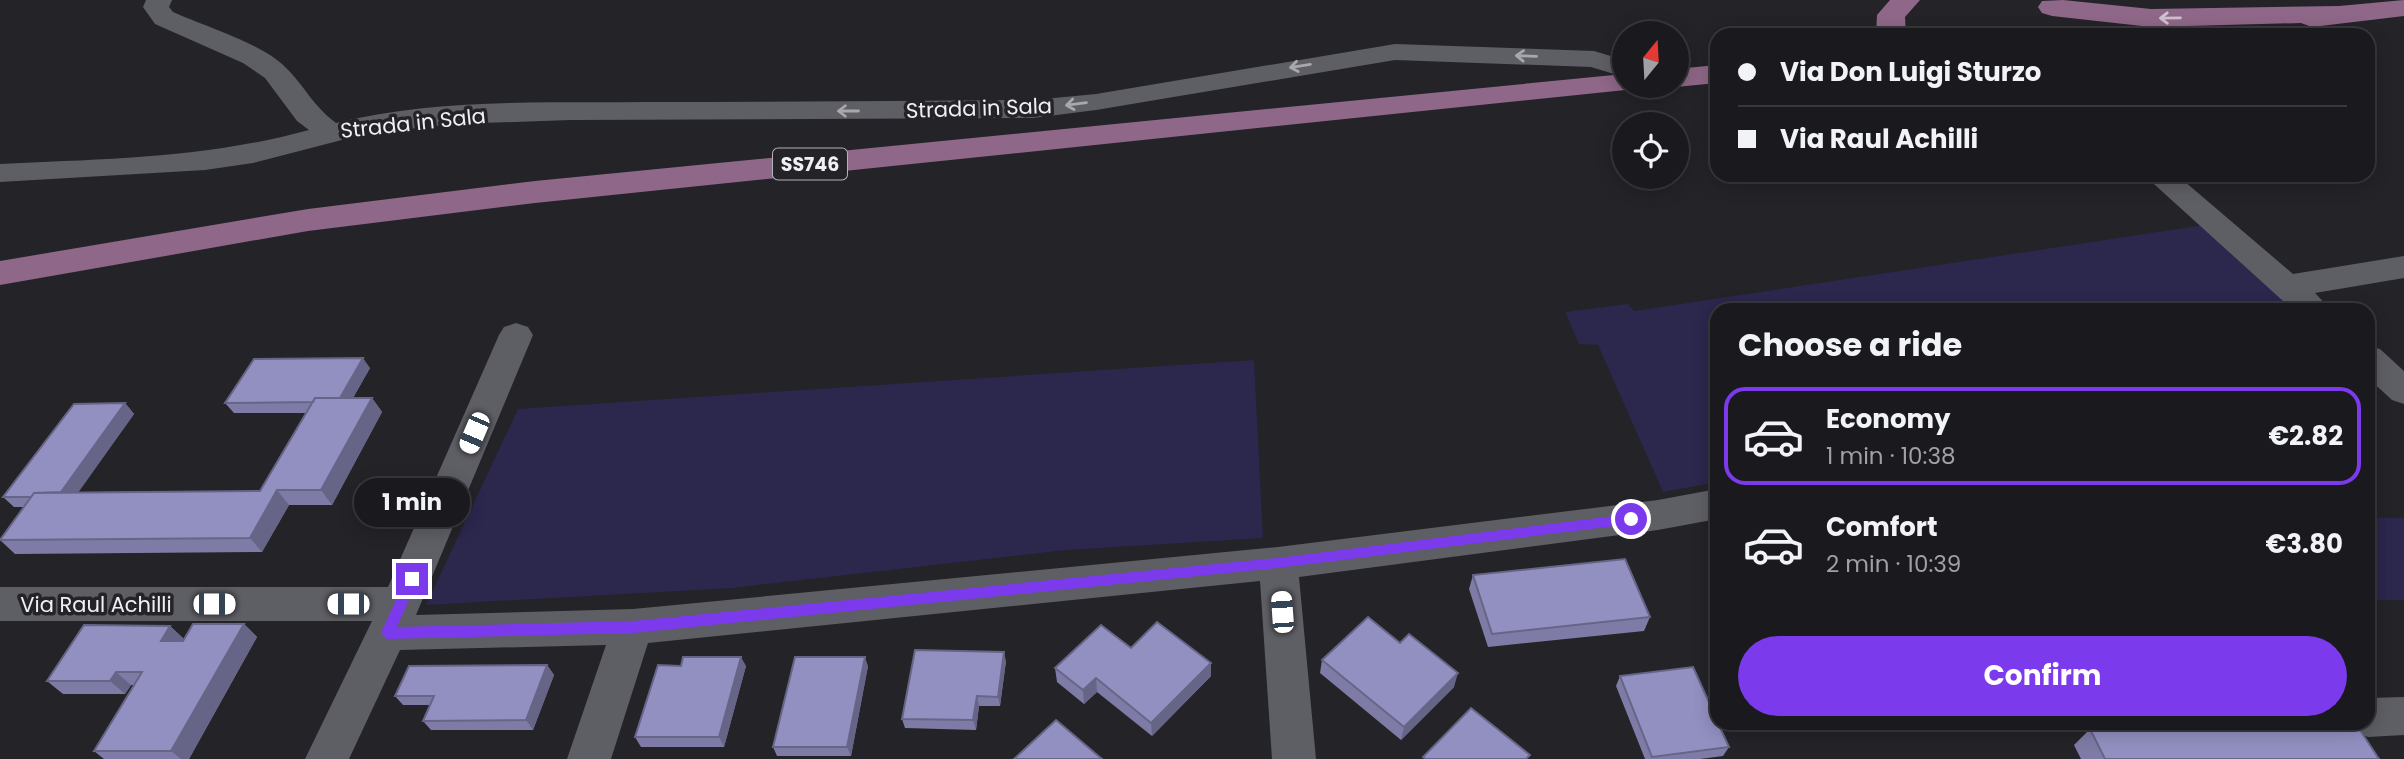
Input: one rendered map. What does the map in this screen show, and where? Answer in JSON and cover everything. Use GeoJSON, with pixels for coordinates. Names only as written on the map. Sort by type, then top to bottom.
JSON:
{"type":"FeatureCollection","features":[{"type":"Feature","properties":{"kind":"main road"},"geometry":{"type":"LineString","coordinates":[[2043,3],[2151,18],[2336,14]]}},
{"type":"Feature","properties":{"kind":"main road"},"geometry":{"type":"LineString","coordinates":[[2043,3],[2090,28]]}},
{"type":"Feature","properties":{"kind":"main road"},"geometry":{"type":"LineString","coordinates":[[2249,28],[2336,14],[2404,7]]}},
{"type":"Feature","properties":{"kind":"main road"},"geometry":{"type":"LineString","coordinates":[[1689,77],[1710,75]]}},
{"type":"Feature","properties":{"kind":"main road","name":"SS746"},"geometry":{"type":"LineString","coordinates":[[0,272],[308,220],[535,192],[1612,84]]}},
{"type":"Feature","properties":{"kind":"street","name":"Strada in Sala"},"geometry":{"type":"LineString","coordinates":[[159,0],[156,7],[164,18],[253,57],[275,72],[307,116],[329,132]]}},
{"type":"Feature","properties":{"kind":"street","name":"Strada in Sala"},"geometry":{"type":"LineString","coordinates":[[0,173],[163,164],[234,157],[285,147],[329,132],[386,121],[570,111],[1033,109],[1096,102],[1395,52],[1594,59],[1612,65]]}},
{"type":"Feature","properties":{"kind":"street"},"geometry":{"type":"LineString","coordinates":[[2167,182],[2306,303]]}},
{"type":"Feature","properties":{"kind":"street"},"geometry":{"type":"LineString","coordinates":[[2288,286],[2404,267]]}},
{"type":"Feature","properties":{"kind":"street"},"geometry":{"type":"LineString","coordinates":[[327,759],[394,618],[516,335]]}},
{"type":"Feature","properties":{"kind":"street","name":"Via Raul Achilli"},"geometry":{"type":"LineString","coordinates":[[0,604],[633,627],[1278,563],[1658,516],[1710,505]]}},
{"type":"Feature","properties":{"kind":"street"},"geometry":{"type":"LineString","coordinates":[[1278,563],[1294,759]]}},
{"type":"Feature","properties":{"kind":"street"},"geometry":{"type":"LineString","coordinates":[[589,759],[633,627]]}},
{"type":"Feature","properties":{"kind":"street"},"geometry":{"type":"LineString","coordinates":[[2375,717],[2404,716]]}},
{"type":"Feature","properties":{"kind":"shaded area"},"geometry":{"type":"Polygon","coordinates":[[[2204,225],[2288,303],[1710,303],[1710,483],[1663,492],[1598,345],[1579,344],[1565,312],[1628,304],[1634,311],[2204,225]]]}},
{"type":"Feature","properties":{"kind":"shaded area"},"geometry":{"type":"Polygon","coordinates":[[[1254,360],[1263,538],[1066,550],[732,588],[426,605],[518,409],[1254,360]]]}},
{"type":"Feature","properties":{"kind":"shaded area"},"geometry":{"type":"Polygon","coordinates":[[[2375,518],[2404,518],[2404,600],[2375,600],[2375,518]]]}},
{"type":"Feature","properties":{"kind":"building"},"geometry":{"type":"Polygon","coordinates":[[[363,358],[340,398],[315,398],[313,402],[225,403],[254,359],[363,358]]]}},
{"type":"Feature","properties":{"kind":"building"},"geometry":{"type":"Polygon","coordinates":[[[315,398],[372,398],[321,490],[277,490],[250,538],[0,540],[34,493],[260,491],[315,398]]]}},
{"type":"Feature","properties":{"kind":"building"},"geometry":{"type":"Polygon","coordinates":[[[125,403],[61,492],[34,493],[31,497],[3,497],[74,404],[125,403]]]}},
{"type":"Feature","properties":{"kind":"building"},"geometry":{"type":"Polygon","coordinates":[[[1625,559],[1650,617],[1492,634],[1473,575],[1625,559]]]}},
{"type":"Feature","properties":{"kind":"building"},"geometry":{"type":"Polygon","coordinates":[[[1368,617],[1400,643],[1409,634],[1458,673],[1404,727],[1322,660],[1368,617]]]}},
{"type":"Feature","properties":{"kind":"building"},"geometry":{"type":"Polygon","coordinates":[[[1157,622],[1211,663],[1151,723],[1096,678],[1083,690],[1055,668],[1101,625],[1131,648],[1157,622]]]}},
{"type":"Feature","properties":{"kind":"building"},"geometry":{"type":"Polygon","coordinates":[[[193,624],[244,624],[171,751],[94,751],[142,672],[116,672],[110,681],[47,681],[84,625],[170,626],[161,641],[183,641],[193,624]]]}},
{"type":"Feature","properties":{"kind":"building"},"geometry":{"type":"Polygon","coordinates":[[[915,650],[1004,652],[998,697],[977,696],[973,720],[902,719],[915,650]]]}},
{"type":"Feature","properties":{"kind":"building"},"geometry":{"type":"Polygon","coordinates":[[[683,657],[741,657],[719,737],[635,737],[658,665],[681,666],[683,657]]]}},
{"type":"Feature","properties":{"kind":"building"},"geometry":{"type":"Polygon","coordinates":[[[795,657],[865,657],[847,747],[773,747],[795,657]]]}},
{"type":"Feature","properties":{"kind":"building"},"geometry":{"type":"Polygon","coordinates":[[[547,665],[526,720],[423,721],[434,696],[395,696],[409,666],[547,665]]]}},
{"type":"Feature","properties":{"kind":"building"},"geometry":{"type":"Polygon","coordinates":[[[1693,667],[1710,705],[1710,730],[1721,730],[1729,747],[1652,757],[1620,676],[1693,667]]]}},
{"type":"Feature","properties":{"kind":"building"},"geometry":{"type":"Polygon","coordinates":[[[1471,708],[1530,755],[1526,759],[1423,757],[1471,708]]]}},
{"type":"Feature","properties":{"kind":"building"},"geometry":{"type":"Polygon","coordinates":[[[1056,720],[1102,759],[1014,759],[1056,720]]]}},
{"type":"Feature","properties":{"kind":"building"},"geometry":{"type":"Polygon","coordinates":[[[2090,730],[2360,730],[2379,759],[2105,759],[2090,730]]]}},
{"type":"Feature","properties":{"kind":"route"},"geometry":{"type":"LineString","coordinates":[[412,579],[387,633],[633,627],[1278,563],[1631,519]]}}]}
